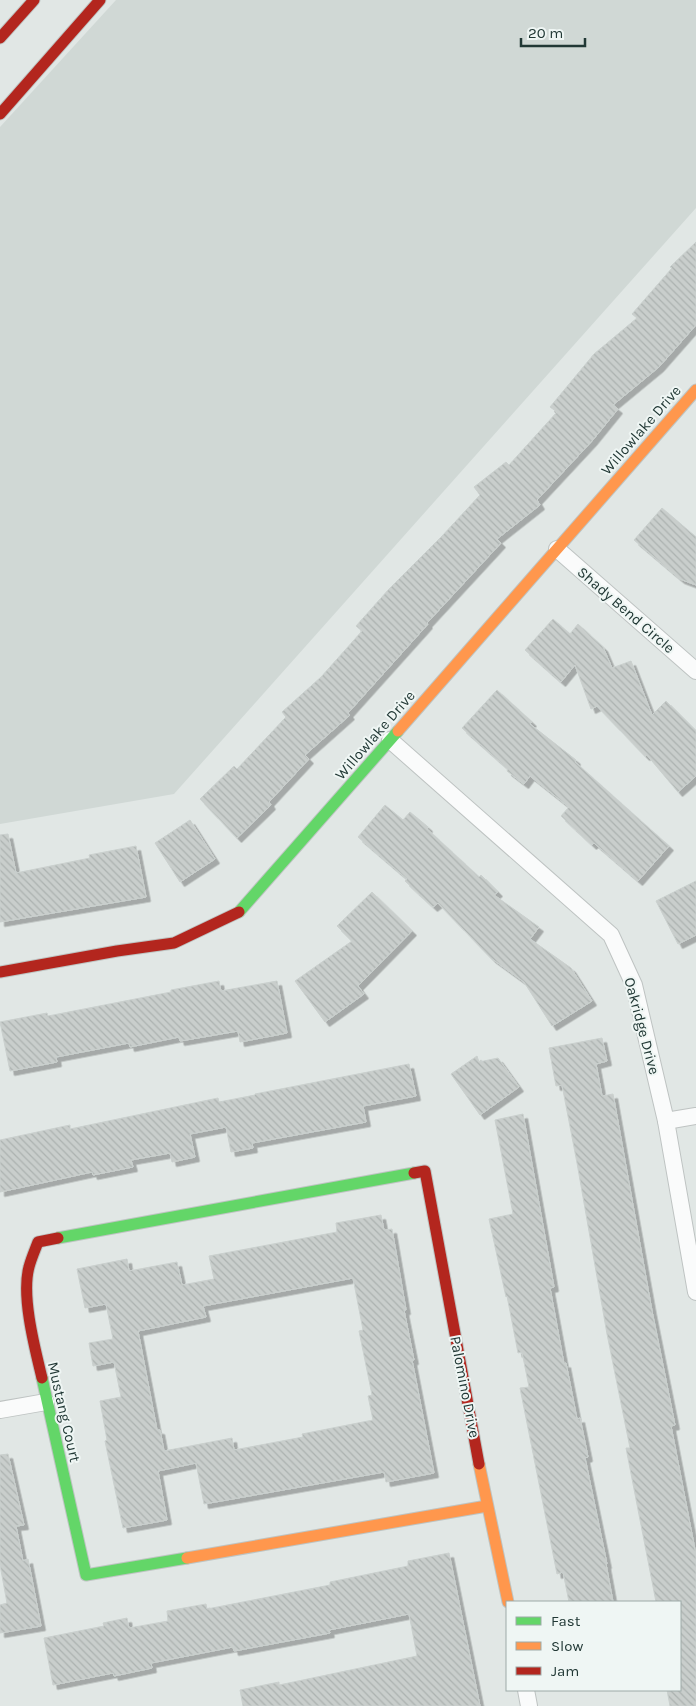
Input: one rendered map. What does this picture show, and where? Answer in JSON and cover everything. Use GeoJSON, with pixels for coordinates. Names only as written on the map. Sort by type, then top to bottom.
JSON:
{"type":"FeatureCollection","features":[{"type":"Feature","properties":{"kind":"street"},"geometry":{"type":"LineString","coordinates":[[0,38],[34,0]]}},
{"type":"Feature","properties":{"kind":"street"},"geometry":{"type":"LineString","coordinates":[[0,114],[100,0]]}},
{"type":"Feature","properties":{"kind":"street","name":"Willowlake Drive"},"geometry":{"type":"LineString","coordinates":[[0,972],[174,943],[238,914],[696,390]]}},
{"type":"Feature","properties":{"kind":"street","name":"Shady Bend Circle"},"geometry":{"type":"LineString","coordinates":[[557,549],[696,671]]}},
{"type":"Feature","properties":{"kind":"street","name":"Oakridge Drive"},"geometry":{"type":"LineString","coordinates":[[390,740],[611,935],[634,985],[666,1121],[696,1292]]}},
{"type":"Feature","properties":{"kind":"street"},"geometry":{"type":"LineString","coordinates":[[666,1121],[696,1116]]}},
{"type":"Feature","properties":{"kind":"street","name":"Mustang Court"},"geometry":{"type":"LineString","coordinates":[[425,1172],[38,1242],[28,1269],[27,1296],[31,1331],[86,1575],[487,1506]]}},
{"type":"Feature","properties":{"kind":"street","name":"Palomino Drive"},"geometry":{"type":"LineString","coordinates":[[425,1172],[487,1506],[508,1601]]}},
{"type":"Feature","properties":{"kind":"street"},"geometry":{"type":"LineString","coordinates":[[0,1410],[46,1402]]}},
{"type":"Feature","properties":{"kind":"street"},"geometry":{"type":"LineString","coordinates":[[526,1691],[529,1706]]}},
{"type":"Feature","properties":{"kind":"shaded area"},"geometry":{"type":"Polygon","coordinates":[[[116,0],[696,0],[696,208],[174,794],[0,824],[0,127],[116,0]]]}},
{"type":"Feature","properties":{"kind":"building"},"geometry":{"type":"Polygon","coordinates":[[[696,242],[696,325],[659,367],[613,405],[618,409],[592,441],[537,500],[540,505],[497,539],[501,543],[427,623],[348,713],[350,715],[305,755],[309,759],[269,802],[271,805],[237,838],[200,799],[234,766],[237,769],[286,717],[282,712],[321,677],[362,631],[356,626],[480,495],[474,487],[506,462],[509,465],[557,412],[550,407],[594,354],[637,318],[632,314],[672,268],[670,267],[696,242]]]}},
{"type":"Feature","properties":{"kind":"building"},"geometry":{"type":"Polygon","coordinates":[[[662,508],[696,537],[696,585],[680,579],[634,540],[662,508]]]}},
{"type":"Feature","properties":{"kind":"building"},"geometry":{"type":"Polygon","coordinates":[[[553,619],[570,634],[578,624],[603,647],[612,668],[631,661],[652,715],[666,701],[696,731],[696,776],[678,792],[647,755],[645,756],[597,706],[591,709],[575,665],[561,682],[525,650],[553,619]]]}},
{"type":"Feature","properties":{"kind":"building"},"geometry":{"type":"Polygon","coordinates":[[[497,690],[532,722],[530,724],[576,760],[575,762],[669,846],[638,881],[594,843],[592,845],[561,816],[569,807],[530,776],[524,784],[507,771],[508,769],[462,728],[497,690]]]}},
{"type":"Feature","properties":{"kind":"building"},"geometry":{"type":"Polygon","coordinates":[[[385,805],[403,820],[410,812],[479,877],[481,875],[498,892],[494,895],[539,927],[530,939],[571,968],[592,1001],[552,1026],[524,982],[491,958],[438,903],[433,907],[405,881],[407,879],[358,837],[385,805]]]}},
{"type":"Feature","properties":{"kind":"building"},"geometry":{"type":"Polygon","coordinates":[[[190,820],[215,859],[180,882],[155,843],[190,820]]]}},
{"type":"Feature","properties":{"kind":"building"},"geometry":{"type":"Polygon","coordinates":[[[8,834],[16,873],[90,858],[89,855],[136,846],[146,897],[0,922],[0,835],[8,834]]]}},
{"type":"Feature","properties":{"kind":"building"},"geometry":{"type":"Polygon","coordinates":[[[696,881],[696,935],[678,944],[656,901],[696,881]]]}},
{"type":"Feature","properties":{"kind":"building"},"geometry":{"type":"Polygon","coordinates":[[[372,892],[412,931],[358,986],[364,994],[325,1022],[295,981],[352,941],[337,926],[372,892]]]}},
{"type":"Feature","properties":{"kind":"building"},"geometry":{"type":"Polygon","coordinates":[[[219,981],[221,991],[277,981],[287,1033],[240,1042],[238,1031],[180,1041],[179,1037],[130,1047],[129,1043],[56,1057],[57,1062],[10,1071],[0,1022],[47,1013],[48,1016],[219,981]]]}},
{"type":"Feature","properties":{"kind":"building"},"geometry":{"type":"Polygon","coordinates":[[[602,1038],[607,1061],[596,1064],[602,1096],[613,1094],[652,1311],[675,1425],[671,1426],[696,1555],[696,1706],[670,1706],[667,1691],[681,1691],[681,1601],[656,1601],[626,1448],[630,1448],[607,1334],[562,1085],[556,1086],[549,1048],[602,1038]]]}},
{"type":"Feature","properties":{"kind":"building"},"geometry":{"type":"Polygon","coordinates":[[[477,1056],[479,1062],[498,1058],[519,1087],[480,1115],[451,1074],[477,1056]]]}},
{"type":"Feature","properties":{"kind":"building"},"geometry":{"type":"Polygon","coordinates":[[[409,1064],[416,1096],[363,1106],[366,1122],[252,1143],[253,1148],[231,1152],[226,1127],[190,1134],[195,1157],[172,1162],[170,1153],[131,1160],[133,1167],[93,1175],[92,1172],[0,1192],[0,1140],[70,1125],[70,1129],[218,1098],[219,1102],[409,1064]]]}},
{"type":"Feature","properties":{"kind":"building"},"geometry":{"type":"Polygon","coordinates":[[[523,1114],[554,1287],[550,1288],[564,1364],[566,1363],[577,1419],[580,1418],[588,1457],[585,1458],[613,1601],[569,1601],[563,1572],[557,1574],[520,1388],[529,1387],[522,1352],[518,1353],[489,1219],[513,1214],[495,1120],[523,1114]]]}},
{"type":"Feature","properties":{"kind":"building"},"geometry":{"type":"Polygon","coordinates":[[[381,1215],[384,1230],[392,1229],[406,1310],[404,1310],[414,1360],[412,1360],[434,1473],[386,1482],[384,1472],[204,1504],[196,1463],[158,1471],[167,1520],[123,1528],[105,1441],[107,1440],[100,1401],[121,1397],[114,1362],[93,1366],[89,1343],[113,1339],[106,1304],[85,1308],[77,1269],[127,1259],[129,1271],[177,1262],[182,1285],[214,1279],[209,1256],[337,1232],[336,1223],[381,1215]],[[353,1278],[203,1306],[206,1317],[138,1331],[157,1430],[160,1430],[164,1451],[232,1438],[234,1450],[303,1437],[302,1434],[373,1420],[368,1396],[372,1395],[359,1331],[363,1330],[353,1278]]]}},
{"type":"Feature","properties":{"kind":"building"},"geometry":{"type":"Polygon","coordinates":[[[8,1454],[24,1525],[16,1526],[23,1561],[28,1559],[41,1626],[0,1633],[0,1605],[7,1603],[0,1565],[0,1455],[8,1454]]]}},
{"type":"Feature","properties":{"kind":"building"},"geometry":{"type":"Polygon","coordinates":[[[449,1553],[480,1706],[243,1706],[240,1690],[279,1682],[279,1685],[417,1656],[409,1614],[329,1630],[330,1633],[234,1651],[233,1647],[151,1663],[152,1668],[114,1676],[113,1673],[53,1685],[44,1638],[104,1626],[103,1623],[127,1618],[129,1628],[168,1621],[167,1611],[206,1604],[207,1609],[330,1585],[330,1582],[408,1566],[408,1561],[449,1553]]]}},
{"type":"Feature","properties":{"kind":"traffic: fast"},"geometry":{"type":"LineString","coordinates":[[239,912],[398,731]]}},
{"type":"Feature","properties":{"kind":"traffic: fast"},"geometry":{"type":"LineString","coordinates":[[58,1238],[414,1173]]}},
{"type":"Feature","properties":{"kind":"traffic: fast"},"geometry":{"type":"LineString","coordinates":[[42,1378],[86,1575],[187,1558]]}},
{"type":"Feature","properties":{"kind":"traffic: slow"},"geometry":{"type":"LineString","coordinates":[[398,731],[696,390]]}},
{"type":"Feature","properties":{"kind":"traffic: slow"},"geometry":{"type":"LineString","coordinates":[[479,1464],[508,1601]]}},
{"type":"Feature","properties":{"kind":"traffic: slow"},"geometry":{"type":"LineString","coordinates":[[187,1558],[487,1506]]}},
{"type":"Feature","properties":{"kind":"traffic: jam"},"geometry":{"type":"LineString","coordinates":[[0,38],[34,0]]}},
{"type":"Feature","properties":{"kind":"traffic: jam"},"geometry":{"type":"LineString","coordinates":[[0,114],[100,0]]}},
{"type":"Feature","properties":{"kind":"traffic: jam"},"geometry":{"type":"LineString","coordinates":[[0,972],[174,943],[239,912]]}},
{"type":"Feature","properties":{"kind":"traffic: jam"},"geometry":{"type":"LineString","coordinates":[[414,1173],[425,1171],[479,1464]]}},
{"type":"Feature","properties":{"kind":"traffic: jam"},"geometry":{"type":"LineString","coordinates":[[42,1378],[30,1322],[27,1279],[38,1242],[58,1238]]}}]}
